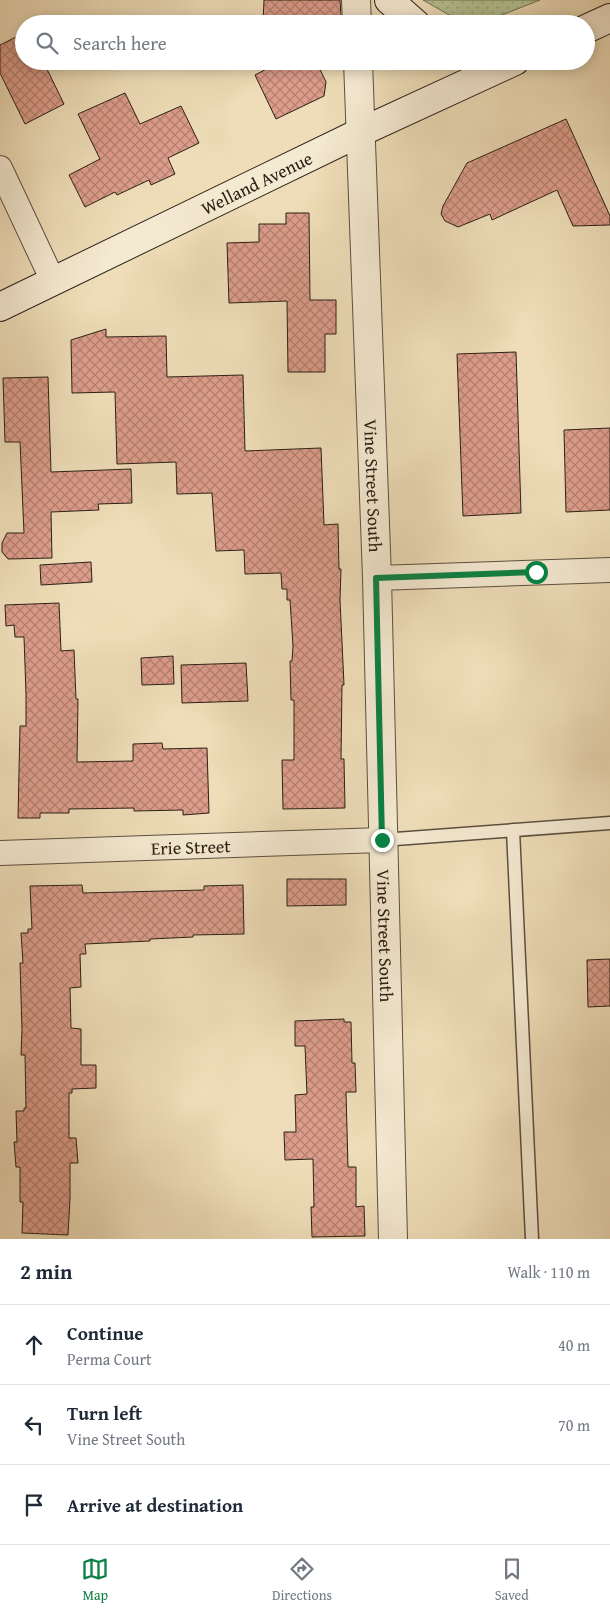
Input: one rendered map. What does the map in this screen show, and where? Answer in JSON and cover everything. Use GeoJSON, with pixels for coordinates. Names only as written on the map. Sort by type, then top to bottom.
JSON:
{"type":"FeatureCollection","features":[{"type":"Feature","properties":{"kind":"street"},"geometry":{"type":"LineString","coordinates":[[356,0],[357,15]]}},
{"type":"Feature","properties":{"kind":"street"},"geometry":{"type":"LineString","coordinates":[[390,0],[406,15]]}},
{"type":"Feature","properties":{"kind":"street"},"geometry":{"type":"LineString","coordinates":[[595,25],[610,18]]}},
{"type":"Feature","properties":{"kind":"street","name":"Vine Street South"},"geometry":{"type":"LineString","coordinates":[[358,70],[376,578],[393,1239]]}},
{"type":"Feature","properties":{"kind":"street","name":"Welland Avenue"},"geometry":{"type":"LineString","coordinates":[[0,307],[361,132],[495,70]]}},
{"type":"Feature","properties":{"kind":"street"},"geometry":{"type":"LineString","coordinates":[[0,168],[53,281]]}},
{"type":"Feature","properties":{"kind":"street"},"geometry":{"type":"LineString","coordinates":[[376,578],[610,570]]}},
{"type":"Feature","properties":{"kind":"street","name":"Erie Street"},"geometry":{"type":"LineString","coordinates":[[0,853],[382,840]]}},
{"type":"Feature","properties":{"kind":"lane"},"geometry":{"type":"LineString","coordinates":[[382,840],[610,823]]}},
{"type":"Feature","properties":{"kind":"lane"},"geometry":{"type":"LineString","coordinates":[[513,830],[532,1239]]}},
{"type":"Feature","properties":{"kind":"green space"},"geometry":{"type":"Polygon","coordinates":[[[423,0],[540,0],[502,15],[449,15],[423,0]]]}},
{"type":"Feature","properties":{"kind":"building"},"geometry":{"type":"Polygon","coordinates":[[[264,0],[340,0],[341,15],[263,15],[264,0]]]}},
{"type":"Feature","properties":{"kind":"building"},"geometry":{"type":"Polygon","coordinates":[[[15,38],[15,70],[47,70],[64,104],[25,124],[0,73],[0,45],[15,38]]]}},
{"type":"Feature","properties":{"kind":"building"},"geometry":{"type":"Polygon","coordinates":[[[265,70],[320,70],[326,82],[324,96],[276,119],[255,75],[265,70]]]}},
{"type":"Feature","properties":{"kind":"building"},"geometry":{"type":"Polygon","coordinates":[[[125,93],[140,124],[181,106],[199,143],[168,158],[175,174],[151,185],[149,180],[117,195],[115,192],[85,207],[69,175],[100,159],[78,114],[125,93]]]}},
{"type":"Feature","properties":{"kind":"building"},"geometry":{"type":"Polygon","coordinates":[[[566,119],[610,216],[610,225],[573,226],[557,190],[492,220],[490,214],[458,227],[445,221],[441,214],[443,206],[467,163],[566,119]]]}},
{"type":"Feature","properties":{"kind":"building"},"geometry":{"type":"Polygon","coordinates":[[[286,213],[309,213],[310,300],[336,300],[336,334],[325,334],[325,372],[288,372],[287,301],[229,303],[227,243],[259,242],[259,224],[286,224],[286,213]]]}},
{"type":"Feature","properties":{"kind":"building"},"geometry":{"type":"Polygon","coordinates":[[[106,329],[106,337],[166,336],[167,377],[243,375],[245,451],[321,448],[324,525],[338,524],[339,569],[341,569],[340,600],[344,685],[342,685],[341,759],[344,759],[345,808],[283,809],[282,760],[294,760],[294,700],[291,700],[290,661],[292,661],[293,646],[290,600],[287,600],[287,589],[282,589],[281,573],[245,574],[244,550],[216,551],[212,493],[177,494],[176,462],[117,464],[115,392],[72,393],[71,340],[106,329]]]}},
{"type":"Feature","properties":{"kind":"building"},"geometry":{"type":"Polygon","coordinates":[[[516,352],[521,513],[463,516],[457,354],[516,352]]]}},
{"type":"Feature","properties":{"kind":"building"},"geometry":{"type":"Polygon","coordinates":[[[48,377],[51,472],[131,469],[132,503],[98,504],[99,510],[51,512],[52,558],[8,559],[2,552],[2,543],[7,533],[24,533],[20,442],[5,442],[3,378],[48,377]]]}},
{"type":"Feature","properties":{"kind":"building"},"geometry":{"type":"Polygon","coordinates":[[[610,428],[610,510],[566,512],[564,430],[610,428]]]}},
{"type":"Feature","properties":{"kind":"building"},"geometry":{"type":"Polygon","coordinates":[[[91,562],[92,582],[41,585],[40,565],[91,562]]]}},
{"type":"Feature","properties":{"kind":"building"},"geometry":{"type":"Polygon","coordinates":[[[59,603],[61,651],[74,650],[76,699],[78,699],[77,762],[133,761],[133,744],[162,743],[163,749],[207,748],[209,813],[183,815],[183,810],[134,811],[134,808],[69,809],[69,813],[40,813],[40,818],[18,818],[20,726],[26,726],[24,637],[15,637],[14,625],[6,626],[5,605],[59,603]]]}},
{"type":"Feature","properties":{"kind":"building"},"geometry":{"type":"Polygon","coordinates":[[[173,656],[174,684],[142,685],[141,658],[173,656]]]}},
{"type":"Feature","properties":{"kind":"building"},"geometry":{"type":"Polygon","coordinates":[[[246,663],[248,701],[182,703],[181,665],[246,663]]]}},
{"type":"Feature","properties":{"kind":"building"},"geometry":{"type":"Polygon","coordinates":[[[287,879],[346,879],[346,905],[287,906],[287,879]]]}},
{"type":"Feature","properties":{"kind":"building"},"geometry":{"type":"Polygon","coordinates":[[[82,885],[83,893],[204,890],[204,886],[243,885],[244,934],[193,935],[193,937],[150,939],[150,941],[85,944],[86,954],[80,954],[81,987],[70,988],[71,1028],[81,1029],[81,1065],[96,1065],[96,1088],[72,1089],[72,1093],[69,1093],[69,1138],[76,1138],[78,1163],[70,1163],[68,1235],[22,1233],[23,1202],[20,1202],[20,1167],[16,1167],[14,1142],[17,1142],[16,1111],[24,1111],[24,1108],[26,1108],[25,1055],[21,1055],[20,963],[23,963],[21,933],[28,933],[28,929],[32,929],[30,886],[82,885]]]}},
{"type":"Feature","properties":{"kind":"building"},"geometry":{"type":"Polygon","coordinates":[[[610,959],[610,1006],[588,1007],[587,960],[610,959]]]}},
{"type":"Feature","properties":{"kind":"building"},"geometry":{"type":"Polygon","coordinates":[[[344,1019],[344,1022],[351,1022],[352,1063],[355,1063],[356,1092],[346,1092],[348,1167],[356,1167],[356,1207],[364,1206],[365,1236],[312,1237],[311,1207],[314,1207],[313,1159],[285,1160],[284,1132],[296,1132],[295,1095],[307,1094],[305,1046],[295,1046],[295,1021],[344,1019]]]}},
{"type":"Feature","properties":{"kind":"route"},"geometry":{"type":"LineString","coordinates":[[382,840],[376,578],[536,572]]}}]}
